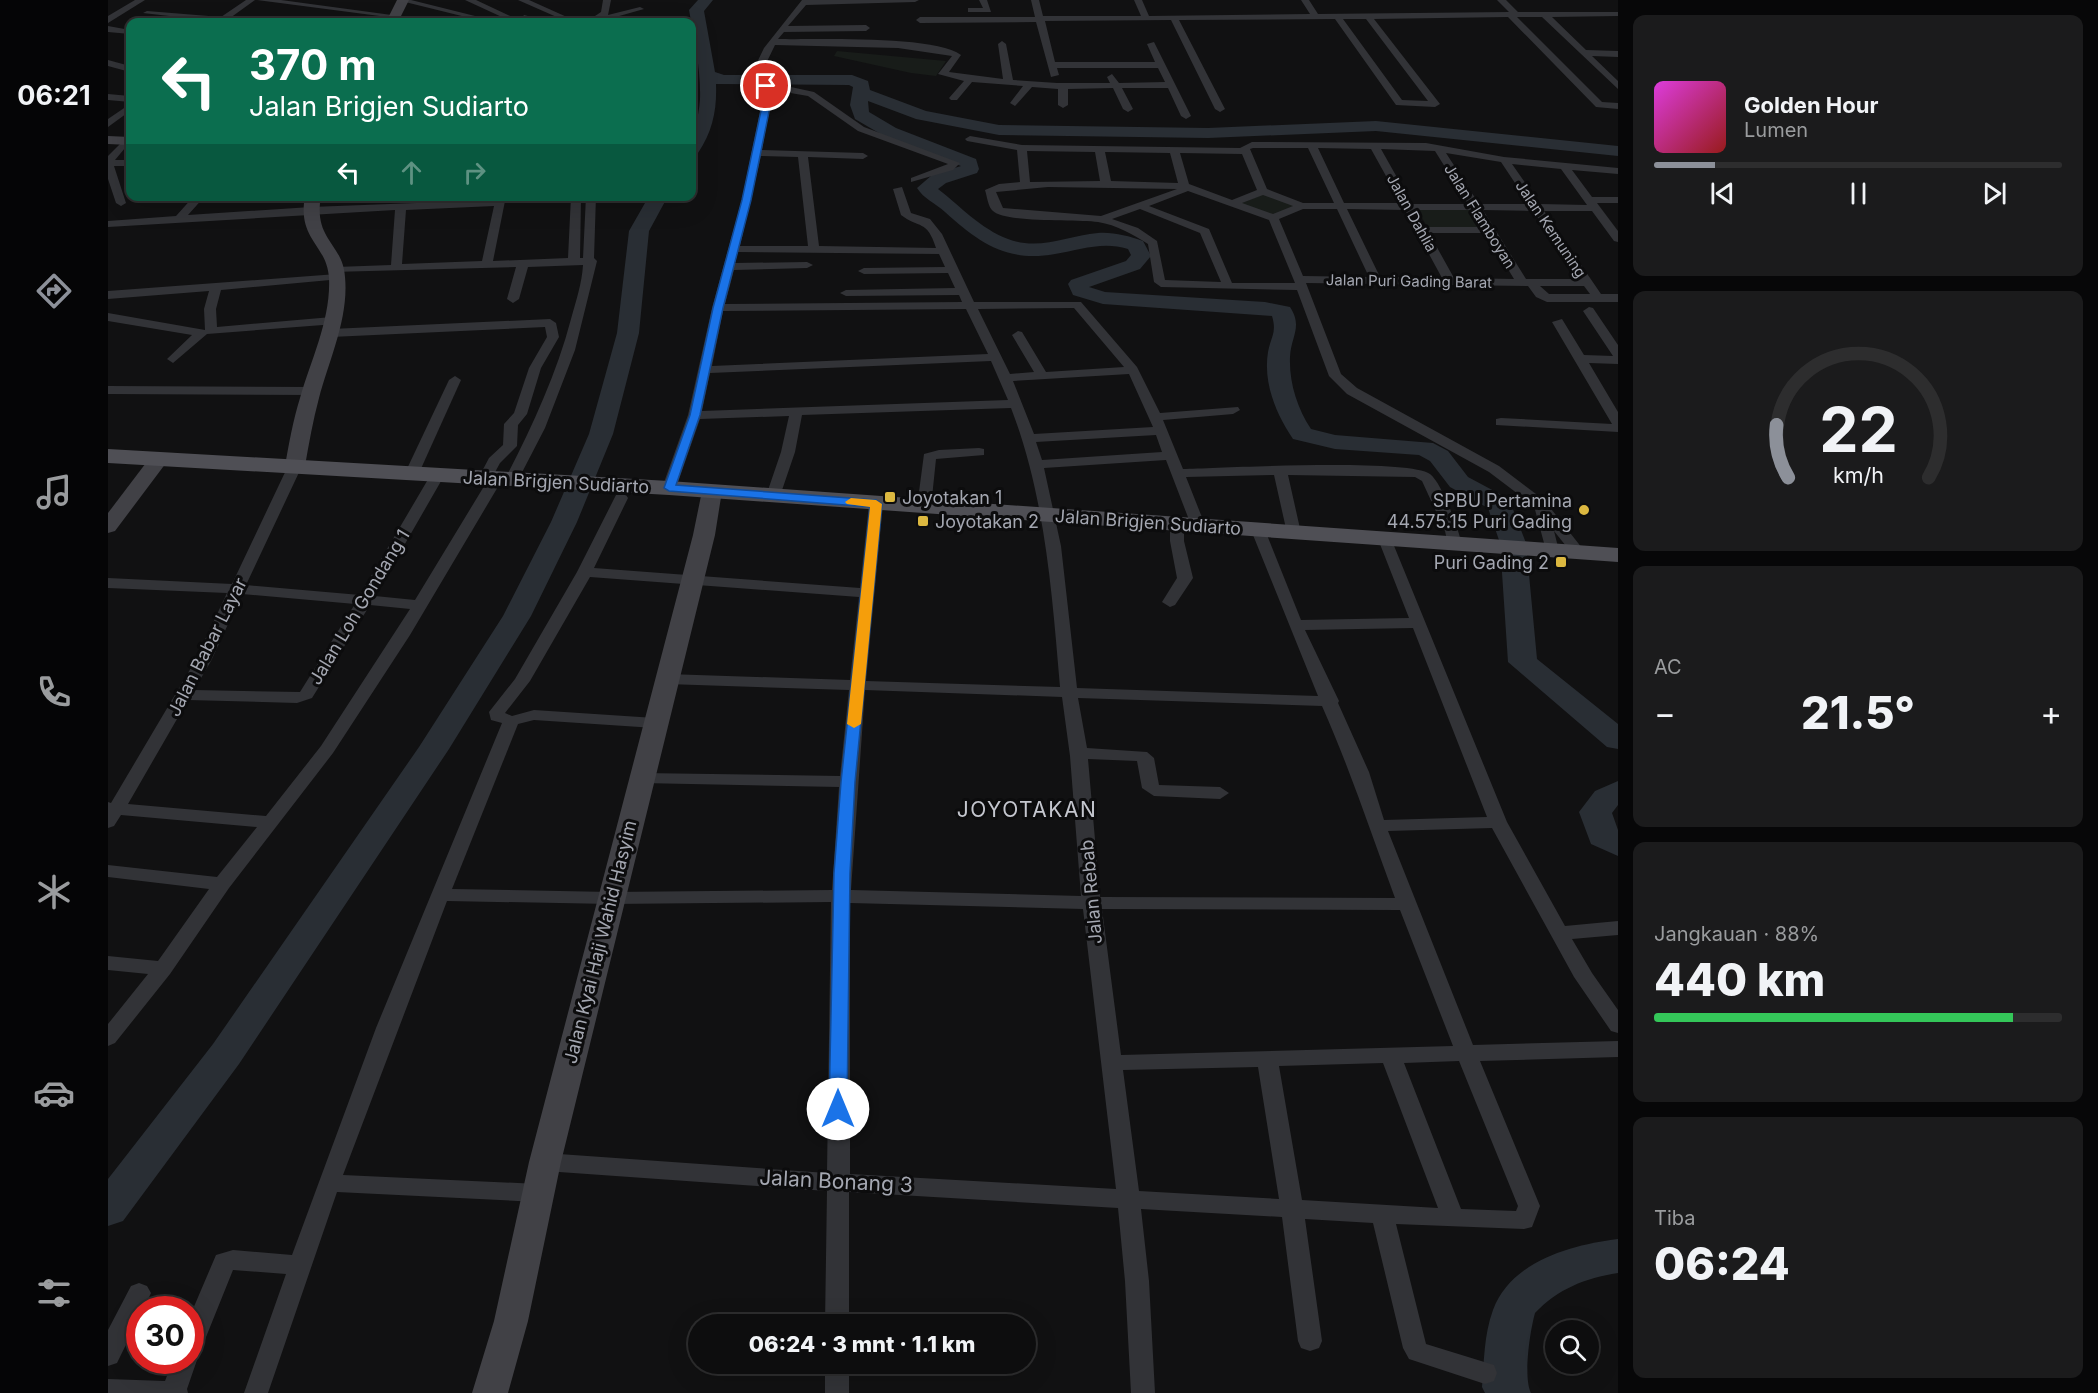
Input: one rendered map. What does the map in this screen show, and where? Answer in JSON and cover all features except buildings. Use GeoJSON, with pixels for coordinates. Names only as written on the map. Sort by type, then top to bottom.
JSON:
{"type":"FeatureCollection","features":[{"type":"Feature","properties":{"kind":"main road"},"geometry":{"type":"LineString","coordinates":[[395,18],[402,0]]}},
{"type":"Feature","properties":{"kind":"main road"},"geometry":{"type":"LineString","coordinates":[[108,140],[126,141]]}},
{"type":"Feature","properties":{"kind":"main road"},"geometry":{"type":"LineString","coordinates":[[295,466],[311,391],[332,327],[337,273],[312,229],[312,203]]}},
{"type":"Feature","properties":{"kind":"main road","name":"Jalan Brigjen Sudiarto"},"geometry":{"type":"LineString","coordinates":[[108,456],[412,473],[536,482],[616,492],[669,488],[1618,555]]}},
{"type":"Feature","properties":{"kind":"main road"},"geometry":{"type":"LineString","coordinates":[[108,527],[159,459]]}},
{"type":"Feature","properties":{"kind":"main road","name":"Jalan Kyai Haji Wahid Hasyim"},"geometry":{"type":"LineString","coordinates":[[490,1393],[511,1321],[545,1162],[692,581],[712,491]]}},
{"type":"Feature","properties":{"kind":"street"},"geometry":{"type":"LineString","coordinates":[[108,20],[141,0]]}},
{"type":"Feature","properties":{"kind":"street"},"geometry":{"type":"LineString","coordinates":[[225,18],[251,0]]}},
{"type":"Feature","properties":{"kind":"street"},"geometry":{"type":"LineString","coordinates":[[261,0],[295,2],[383,18]]}},
{"type":"Feature","properties":{"kind":"street"},"geometry":{"type":"LineString","coordinates":[[328,17],[342,0]]}},
{"type":"Feature","properties":{"kind":"street"},"geometry":{"type":"LineString","coordinates":[[402,0],[478,18]]}},
{"type":"Feature","properties":{"kind":"street"},"geometry":{"type":"LineString","coordinates":[[469,0],[516,18]]}},
{"type":"Feature","properties":{"kind":"street"},"geometry":{"type":"LineString","coordinates":[[522,0],[565,18]]}},
{"type":"Feature","properties":{"kind":"street"},"geometry":{"type":"LineString","coordinates":[[605,13],[607,0]]}},
{"type":"Feature","properties":{"kind":"street"},"geometry":{"type":"LineString","coordinates":[[915,180],[949,168],[955,163],[861,129],[811,94],[766,86],[753,78],[781,29],[805,2],[915,0],[920,24],[1077,14],[1173,17],[1513,15],[1545,12],[1618,14]]}},
{"type":"Feature","properties":{"kind":"street"},"geometry":{"type":"LineString","coordinates":[[918,11],[988,10],[983,0]]}},
{"type":"Feature","properties":{"kind":"street"},"geometry":{"type":"LineString","coordinates":[[1035,0],[1051,65],[1060,86],[1063,105]]}},
{"type":"Feature","properties":{"kind":"street"},"geometry":{"type":"LineString","coordinates":[[1138,0],[1146,17]]}},
{"type":"Feature","properties":{"kind":"street"},"geometry":{"type":"LineString","coordinates":[[1305,0],[1316,16]]}},
{"type":"Feature","properties":{"kind":"street"},"geometry":{"type":"LineString","coordinates":[[1501,0],[1537,42],[1599,105],[1618,106]]}},
{"type":"Feature","properties":{"kind":"street"},"geometry":{"type":"LineString","coordinates":[[598,18],[605,13],[643,5]]}},
{"type":"Feature","properties":{"kind":"street"},"geometry":{"type":"LineString","coordinates":[[603,18],[643,5]]}},
{"type":"Feature","properties":{"kind":"street"},"geometry":{"type":"LineString","coordinates":[[1545,12],[1572,42],[1617,84]]}},
{"type":"Feature","properties":{"kind":"street"},"geometry":{"type":"LineString","coordinates":[[147,13],[201,18]]}},
{"type":"Feature","properties":{"kind":"street"},"geometry":{"type":"LineString","coordinates":[[1077,14],[1089,32]]}},
{"type":"Feature","properties":{"kind":"street"},"geometry":{"type":"LineString","coordinates":[[1337,16],[1399,103],[1435,104],[1368,16]]}},
{"type":"Feature","properties":{"kind":"street"},"geometry":{"type":"LineString","coordinates":[[1173,17],[1220,109]]}},
{"type":"Feature","properties":{"kind":"street"},"geometry":{"type":"LineString","coordinates":[[781,29],[866,28]]}},
{"type":"Feature","properties":{"kind":"street"},"geometry":{"type":"LineString","coordinates":[[970,28],[1041,28]]}},
{"type":"Feature","properties":{"kind":"street"},"geometry":{"type":"LineString","coordinates":[[108,30],[126,32]]}},
{"type":"Feature","properties":{"kind":"street"},"geometry":{"type":"LineString","coordinates":[[774,42],[921,42],[956,53],[957,55],[943,74],[970,79],[1060,86],[1170,86]]}},
{"type":"Feature","properties":{"kind":"street"},"geometry":{"type":"LineString","coordinates":[[1522,42],[1549,42]]}},
{"type":"Feature","properties":{"kind":"street"},"geometry":{"type":"LineString","coordinates":[[1560,42],[1572,42]]}},
{"type":"Feature","properties":{"kind":"street"},"geometry":{"type":"LineString","coordinates":[[1002,44],[1008,68],[1008,83]]}},
{"type":"Feature","properties":{"kind":"street"},"geometry":{"type":"LineString","coordinates":[[1151,44],[1185,116]]}},
{"type":"Feature","properties":{"kind":"street"},"geometry":{"type":"LineString","coordinates":[[1584,53],[1618,54]]}},
{"type":"Feature","properties":{"kind":"street"},"geometry":{"type":"LineString","coordinates":[[1367,58],[1378,58]]}},
{"type":"Feature","properties":{"kind":"street"},"geometry":{"type":"LineString","coordinates":[[1389,58],[1401,58]]}},
{"type":"Feature","properties":{"kind":"street"},"geometry":{"type":"LineString","coordinates":[[108,63],[126,68]]}},
{"type":"Feature","properties":{"kind":"street"},"geometry":{"type":"LineString","coordinates":[[1051,65],[1160,65]]}},
{"type":"Feature","properties":{"kind":"street"},"geometry":{"type":"LineString","coordinates":[[1108,65],[1115,86],[1128,109]]}},
{"type":"Feature","properties":{"kind":"street"},"geometry":{"type":"LineString","coordinates":[[954,98],[970,79]]}},
{"type":"Feature","properties":{"kind":"street"},"geometry":{"type":"LineString","coordinates":[[1015,103],[1029,84]]}},
{"type":"Feature","properties":{"kind":"street"},"geometry":{"type":"LineString","coordinates":[[669,488],[695,415],[718,308],[730,267],[756,153],[769,92],[766,86]]}},
{"type":"Feature","properties":{"kind":"street"},"geometry":{"type":"LineString","coordinates":[[108,97],[126,99]]}},
{"type":"Feature","properties":{"kind":"street"},"geometry":{"type":"LineString","coordinates":[[111,120],[126,110]]}},
{"type":"Feature","properties":{"kind":"street"},"geometry":{"type":"LineString","coordinates":[[970,139],[1022,148],[1246,151]]}},
{"type":"Feature","properties":{"kind":"street"},"geometry":{"type":"LineString","coordinates":[[108,163],[126,143]]}},
{"type":"Feature","properties":{"kind":"street"},"geometry":{"type":"LineString","coordinates":[[1263,191],[1245,148],[1252,145],[1417,146],[1504,160],[1618,171]]}},
{"type":"Feature","properties":{"kind":"street"},"geometry":{"type":"LineString","coordinates":[[1311,145],[1376,280]]}},
{"type":"Feature","properties":{"kind":"street","name":"Jalan Dahlia"},"geometry":{"type":"LineString","coordinates":[[1374,145],[1450,281]]}},
{"type":"Feature","properties":{"kind":"street"},"geometry":{"type":"LineString","coordinates":[[1022,148],[1025,184]]}},
{"type":"Feature","properties":{"kind":"street","name":"Jalan Flamboyan"},"geometry":{"type":"LineString","coordinates":[[1439,149],[1489,230],[1527,282]]}},
{"type":"Feature","properties":{"kind":"street"},"geometry":{"type":"LineString","coordinates":[[1100,150],[1106,185]]}},
{"type":"Feature","properties":{"kind":"street"},"geometry":{"type":"LineString","coordinates":[[1174,150],[1186,188]]}},
{"type":"Feature","properties":{"kind":"street"},"geometry":{"type":"LineString","coordinates":[[756,153],[863,156]]}},
{"type":"Feature","properties":{"kind":"street"},"geometry":{"type":"LineString","coordinates":[[803,155],[814,249]]}},
{"type":"Feature","properties":{"kind":"street","name":"Jalan Kemuning"},"geometry":{"type":"LineString","coordinates":[[1504,160],[1598,298]]}},
{"type":"Feature","properties":{"kind":"street"},"geometry":{"type":"LineString","coordinates":[[108,163],[126,163]]}},
{"type":"Feature","properties":{"kind":"street"},"geometry":{"type":"LineString","coordinates":[[108,163],[121,203]]}},
{"type":"Feature","properties":{"kind":"street"},"geometry":{"type":"LineString","coordinates":[[1564,166],[1618,239]]}},
{"type":"Feature","properties":{"kind":"street"},"geometry":{"type":"LineString","coordinates":[[1186,188],[1143,207],[1105,218],[1069,216],[1033,225],[1023,223],[1008,213],[996,209],[990,190],[992,187],[1025,184],[1186,188],[1273,219],[1286,244],[1298,283],[1338,380],[1352,391],[1485,463],[1539,503],[1579,553]]}},
{"type":"Feature","properties":{"kind":"street"},"geometry":{"type":"LineString","coordinates":[[1162,186],[1164,191],[1173,194]]}},
{"type":"Feature","properties":{"kind":"street","name":"Jalan Rebab"},"geometry":{"type":"LineString","coordinates":[[898,189],[906,215],[926,221],[938,236],[943,251],[1005,378],[1037,464],[1048,514],[1078,753],[1091,903],[1128,1198],[1142,1339],[1143,1393]]}},
{"type":"Feature","properties":{"kind":"street"},"geometry":{"type":"LineString","coordinates":[[1231,204],[1263,191],[1302,206],[1596,208],[1618,200]]}},
{"type":"Feature","properties":{"kind":"street"},"geometry":{"type":"LineString","coordinates":[[179,219],[195,201]]}},
{"type":"Feature","properties":{"kind":"street"},"geometry":{"type":"LineString","coordinates":[[108,224],[179,219],[312,203],[401,207],[486,201]]}},
{"type":"Feature","properties":{"kind":"street"},"geometry":{"type":"LineString","coordinates":[[487,264],[500,201]]}},
{"type":"Feature","properties":{"kind":"street"},"geometry":{"type":"LineString","coordinates":[[574,261],[576,201]]}},
{"type":"Feature","properties":{"kind":"street"},"geometry":{"type":"LineString","coordinates":[[108,1038],[164,969],[222,884],[327,749],[497,480],[538,428],[569,350],[591,261],[591,201]]}},
{"type":"Feature","properties":{"kind":"street"},"geometry":{"type":"LineString","coordinates":[[1273,219],[1302,206]]}},
{"type":"Feature","properties":{"kind":"street"},"geometry":{"type":"LineString","coordinates":[[396,268],[401,207]]}},
{"type":"Feature","properties":{"kind":"street"},"geometry":{"type":"LineString","coordinates":[[1143,207],[1205,231],[1228,286]]}},
{"type":"Feature","properties":{"kind":"street"},"geometry":{"type":"LineString","coordinates":[[1596,208],[1618,218]]}},
{"type":"Feature","properties":{"kind":"street","name":"Jalan Puri Gading Barat"},"geometry":{"type":"LineString","coordinates":[[1105,218],[1153,243],[1160,282],[1168,285],[1228,286],[1376,280],[1588,283]]}},
{"type":"Feature","properties":{"kind":"street"},"geometry":{"type":"LineString","coordinates":[[1422,230],[1489,230]]}},
{"type":"Feature","properties":{"kind":"street"},"geometry":{"type":"LineString","coordinates":[[734,249],[943,251]]}},
{"type":"Feature","properties":{"kind":"street"},"geometry":{"type":"LineString","coordinates":[[108,295],[396,268],[591,261]]}},
{"type":"Feature","properties":{"kind":"street"},"geometry":{"type":"LineString","coordinates":[[513,299],[523,263]]}},
{"type":"Feature","properties":{"kind":"street"},"geometry":{"type":"LineString","coordinates":[[730,267],[807,266]]}},
{"type":"Feature","properties":{"kind":"street"},"geometry":{"type":"LineString","coordinates":[[864,272],[952,270]]}},
{"type":"Feature","properties":{"kind":"street"},"geometry":{"type":"LineString","coordinates":[[1527,282],[1542,297],[1618,298]]}},
{"type":"Feature","properties":{"kind":"street"},"geometry":{"type":"LineString","coordinates":[[216,286],[210,309],[211,331],[549,323],[553,337],[535,368],[520,414],[511,424],[510,446],[494,461],[497,480]]}},
{"type":"Feature","properties":{"kind":"street"},"geometry":{"type":"LineString","coordinates":[[846,293],[964,291]]}},
{"type":"Feature","properties":{"kind":"street"},"geometry":{"type":"LineString","coordinates":[[718,308],[1077,304],[1133,370],[1179,473],[1187,525],[1177,541],[1185,578],[1170,602]]}},
{"type":"Feature","properties":{"kind":"street"},"geometry":{"type":"LineString","coordinates":[[1589,311],[1618,354]]}},
{"type":"Feature","properties":{"kind":"street"},"geometry":{"type":"LineString","coordinates":[[108,317],[201,333],[173,359]]}},
{"type":"Feature","properties":{"kind":"street"},"geometry":{"type":"LineString","coordinates":[[1558,322],[1618,425]]}},
{"type":"Feature","properties":{"kind":"street"},"geometry":{"type":"LineString","coordinates":[[1018,335],[1043,377]]}},
{"type":"Feature","properties":{"kind":"street"},"geometry":{"type":"LineString","coordinates":[[704,370],[995,357]]}},
{"type":"Feature","properties":{"kind":"street"},"geometry":{"type":"LineString","coordinates":[[1580,359],[1618,360]]}},
{"type":"Feature","properties":{"kind":"street"},"geometry":{"type":"LineString","coordinates":[[1005,378],[1133,370]]}},
{"type":"Feature","properties":{"kind":"street"},"geometry":{"type":"LineString","coordinates":[[412,473],[455,380]]}},
{"type":"Feature","properties":{"kind":"street"},"geometry":{"type":"LineString","coordinates":[[108,390],[311,391]]}},
{"type":"Feature","properties":{"kind":"street"},"geometry":{"type":"LineString","coordinates":[[695,415],[1016,404]]}},
{"type":"Feature","properties":{"kind":"street"},"geometry":{"type":"LineString","coordinates":[[1154,417],[1233,410]]}},
{"type":"Feature","properties":{"kind":"street"},"geometry":{"type":"LineString","coordinates":[[773,496],[788,452],[796,412]]}},
{"type":"Feature","properties":{"kind":"street"},"geometry":{"type":"LineString","coordinates":[[1501,422],[1618,425]]}},
{"type":"Feature","properties":{"kind":"street"},"geometry":{"type":"LineString","coordinates":[[1027,438],[1161,431]]}},
{"type":"Feature","properties":{"kind":"street"},"geometry":{"type":"LineString","coordinates":[[924,507],[930,457],[939,454],[979,452]]}},
{"type":"Feature","properties":{"kind":"street"},"geometry":{"type":"LineString","coordinates":[[1037,464],[1171,456]]}},
{"type":"Feature","properties":{"kind":"street","name":"Jalan Babar Layar"},"geometry":{"type":"LineString","coordinates":[[111,813],[184,696],[238,589],[295,466]]}},
{"type":"Feature","properties":{"kind":"street"},"geometry":{"type":"LineString","coordinates":[[1179,473],[1280,471],[1418,473],[1428,479],[1452,531],[1455,545]]}},
{"type":"Feature","properties":{"kind":"street"},"geometry":{"type":"LineString","coordinates":[[1280,471],[1294,533]]}},
{"type":"Feature","properties":{"kind":"street","name":"Jalan Loh Gondang 1"},"geometry":{"type":"LineString","coordinates":[[184,696],[302,697],[338,647],[437,476]]}},
{"type":"Feature","properties":{"kind":"street"},"geometry":{"type":"LineString","coordinates":[[616,492],[585,572],[522,681],[497,712],[497,716],[511,721],[534,715],[655,723]]}},
{"type":"Feature","properties":{"kind":"street"},"geometry":{"type":"LineString","coordinates":[[1539,503],[1543,550]]}},
{"type":"Feature","properties":{"kind":"street"},"geometry":{"type":"LineString","coordinates":[[837,1314],[841,896],[848,782],[876,504]]}},
{"type":"Feature","properties":{"kind":"street"},"geometry":{"type":"LineString","coordinates":[[1258,530],[1295,625],[1331,701],[1360,772],[1377,826],[1467,1053]]}},
{"type":"Feature","properties":{"kind":"street"},"geometry":{"type":"LineString","coordinates":[[1385,539],[1498,822],[1584,977],[1612,1008],[1618,1026]]}},
{"type":"Feature","properties":{"kind":"street"},"geometry":{"type":"LineString","coordinates":[[585,572],[866,593]]}},
{"type":"Feature","properties":{"kind":"street"},"geometry":{"type":"LineString","coordinates":[[108,583],[238,589],[362,602],[419,605]]}},
{"type":"Feature","properties":{"kind":"street"},"geometry":{"type":"LineString","coordinates":[[1295,625],[1417,623]]}},
{"type":"Feature","properties":{"kind":"street"},"geometry":{"type":"LineString","coordinates":[[667,679],[1331,701]]}},
{"type":"Feature","properties":{"kind":"street"},"geometry":{"type":"LineString","coordinates":[[256,1393],[330,1183],[439,895],[481,800],[511,721]]}},
{"type":"Feature","properties":{"kind":"street"},"geometry":{"type":"LineString","coordinates":[[1078,753],[1141,756],[1145,758],[1151,788],[1154,790],[1220,793]]}},
{"type":"Feature","properties":{"kind":"street"},"geometry":{"type":"LineString","coordinates":[[641,778],[848,782]]}},
{"type":"Feature","properties":{"kind":"street"},"geometry":{"type":"LineString","coordinates":[[111,813],[271,822]]}},
{"type":"Feature","properties":{"kind":"street"},"geometry":{"type":"LineString","coordinates":[[1377,826],[1498,822]]}},
{"type":"Feature","properties":{"kind":"street"},"geometry":{"type":"LineString","coordinates":[[108,871],[222,884]]}},
{"type":"Feature","properties":{"kind":"street"},"geometry":{"type":"LineString","coordinates":[[439,895],[611,898],[841,896],[1091,903],[1409,904]]}},
{"type":"Feature","properties":{"kind":"street"},"geometry":{"type":"LineString","coordinates":[[1560,933],[1618,928]]}},
{"type":"Feature","properties":{"kind":"street"},"geometry":{"type":"LineString","coordinates":[[108,963],[164,969]]}},
{"type":"Feature","properties":{"kind":"street"},"geometry":{"type":"LineString","coordinates":[[1110,1063],[1618,1048]]}},
{"type":"Feature","properties":{"kind":"street","name":"Jalan Bonang 3"},"geometry":{"type":"LineString","coordinates":[[545,1162],[693,1174],[837,1180],[1453,1218],[1524,1220],[1529,1214],[1529,1206],[1467,1053]]}},
{"type":"Feature","properties":{"kind":"street"},"geometry":{"type":"LineString","coordinates":[[1391,1056],[1453,1218]]}},
{"type":"Feature","properties":{"kind":"street"},"geometry":{"type":"LineString","coordinates":[[1267,1060],[1292,1208],[1310,1341]]}},
{"type":"Feature","properties":{"kind":"street"},"geometry":{"type":"LineString","coordinates":[[330,1183],[538,1193]]}},
{"type":"Feature","properties":{"kind":"street"},"geometry":{"type":"LineString","coordinates":[[1382,1213],[1415,1348],[1418,1352],[1485,1373]]}},
{"type":"Feature","properties":{"kind":"street"},"geometry":{"type":"LineString","coordinates":[[204,1312],[224,1262],[233,1260],[300,1265]]}},
{"type":"Feature","properties":{"kind":"street"},"geometry":{"type":"LineString","coordinates":[[108,1355],[139,1293]]}},
{"type":"Feature","properties":{"kind":"street"},"geometry":{"type":"LineString","coordinates":[[108,1390],[175,1393],[181,1374]]}},
{"type":"Feature","properties":{"kind":"street"},"geometry":{"type":"LineString","coordinates":[[837,1374],[837,1393]]}},
{"type":"Feature","properties":{"kind":"shaded area"},"geometry":{"type":"Polygon","coordinates":[[[837,51],[946,61],[936,76],[911,73],[834,56],[837,51]]]}},
{"type":"Feature","properties":{"kind":"shaded area"},"geometry":{"type":"Polygon","coordinates":[[[1264,194],[1296,205],[1271,216],[1239,204],[1264,194]]]}},
{"type":"Feature","properties":{"kind":"shaded area"},"geometry":{"type":"Polygon","coordinates":[[[1417,210],[1470,210],[1483,228],[1428,228],[1417,210]]]}},
{"type":"Feature","properties":{"kind":"waterway"},"geometry":{"type":"LineString","coordinates":[[696,142],[706,117],[708,99],[706,63],[696,10],[706,0]]}},
{"type":"Feature","properties":{"kind":"waterway"},"geometry":{"type":"LineString","coordinates":[[708,75],[722,80],[852,80],[862,85],[859,105],[861,115],[890,132],[970,163],[970,169],[939,179],[926,188],[984,236],[1002,244],[1021,249],[1041,250],[1109,239],[1136,245],[1141,256],[1133,265],[1078,284],[1080,291],[1103,298],[1265,308],[1282,312],[1287,329],[1279,354],[1280,383],[1289,411],[1302,434],[1335,442],[1424,448],[1439,456],[1459,482],[1500,504],[1513,543],[1523,662],[1618,740]]}},
{"type":"Feature","properties":{"kind":"waterway"},"geometry":{"type":"LineString","coordinates":[[862,93],[922,115],[999,130],[1208,133],[1376,126],[1618,151]]}},
{"type":"Feature","properties":{"kind":"waterway"},"geometry":{"type":"LineString","coordinates":[[108,1209],[226,1054],[433,749],[517,616],[564,522],[601,434],[628,333],[639,231],[656,201]]}},
{"type":"Feature","properties":{"kind":"waterway"},"geometry":{"type":"LineString","coordinates":[[1618,791],[1606,798],[1595,812],[1603,836],[1618,845]]}},
{"type":"Feature","properties":{"kind":"waterway"},"geometry":{"type":"LineString","coordinates":[[1508,1393],[1505,1387],[1508,1342],[1512,1318],[1519,1301],[1539,1283],[1564,1270],[1591,1261],[1618,1256]]}},
{"type":"Feature","properties":{"kind":"slow traffic"},"geometry":{"type":"LineString","coordinates":[[851,502],[876,504],[854,724]]}},
{"type":"Feature","properties":{"kind":"place","name":"Joyotakan 1"},"geometry":{"type":"Point","coordinates":[890,497]}},
{"type":"Feature","properties":{"kind":"place","name":"SPBU Pertamina 44.575.15 Puri Gading"},"geometry":{"type":"Point","coordinates":[1584,510]}},
{"type":"Feature","properties":{"kind":"place","name":"Joyotakan 2"},"geometry":{"type":"Point","coordinates":[923,521]}},
{"type":"Feature","properties":{"kind":"place","name":"Puri Gading 2"},"geometry":{"type":"Point","coordinates":[1561,562]}},
{"type":"Feature","properties":{"kind":"district","name":"JOYOTAKAN"},"geometry":{"type":"Point","coordinates":[1027,809]}},
{"type":"Feature","properties":{"kind":"route"},"geometry":{"type":"LineString","coordinates":[[766,86],[769,87],[769,92],[747,200],[718,308],[695,415],[669,488],[876,504],[848,782],[842,873],[838,1109]]}}]}
